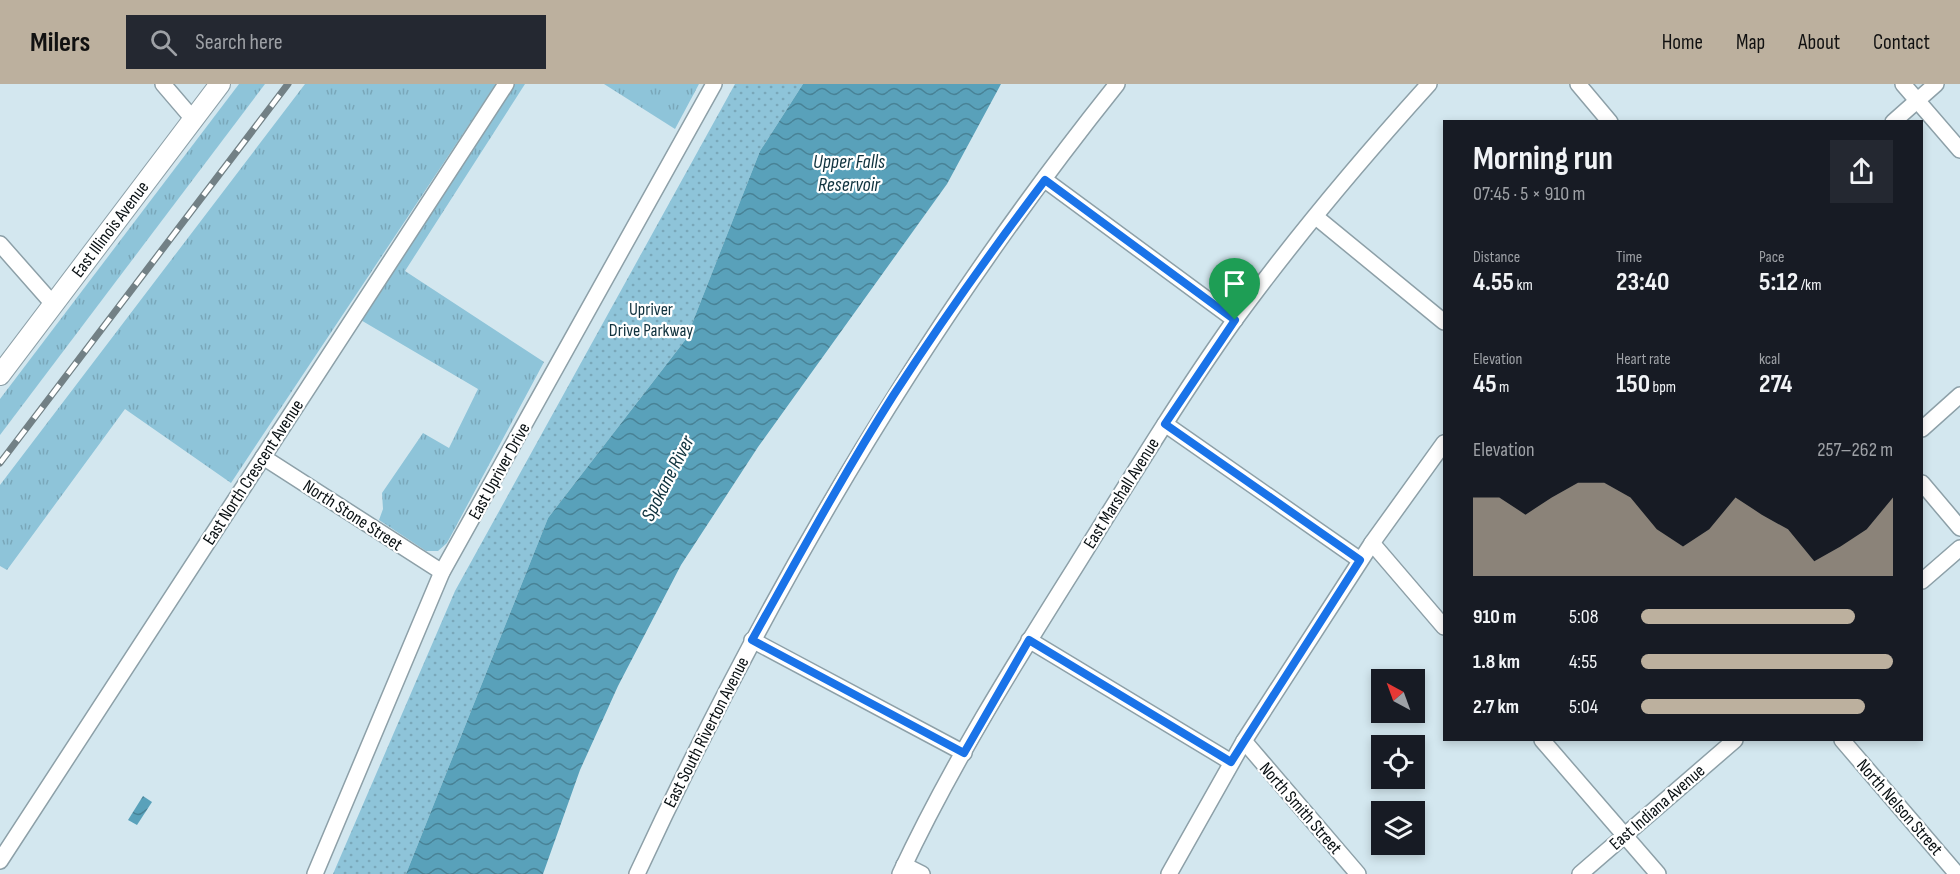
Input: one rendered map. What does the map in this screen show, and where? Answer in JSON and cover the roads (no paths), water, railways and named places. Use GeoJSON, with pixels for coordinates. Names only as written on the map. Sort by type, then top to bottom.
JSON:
{"type":"FeatureCollection","features":[{"type":"Feature","properties":{"kind":"main road","name":"East Illinois Avenue"},"geometry":{"type":"LineString","coordinates":[[0,375],[220,84]]}},
{"type":"Feature","properties":{"kind":"street"},"geometry":{"type":"LineString","coordinates":[[163,84],[193,119]]}},
{"type":"Feature","properties":{"kind":"street","name":"East North Crescent Avenue"},"geometry":{"type":"LineString","coordinates":[[0,861],[506,84]]}},
{"type":"Feature","properties":{"kind":"street","name":"East Upriver Drive"},"geometry":{"type":"LineString","coordinates":[[315,874],[442,572],[714,84]]}},
{"type":"Feature","properties":{"kind":"street","name":"East South Riverton Avenue"},"geometry":{"type":"LineString","coordinates":[[637,874],[696,748],[752,640],[826,507],[893,397],[995,246],[1117,84]]}},
{"type":"Feature","properties":{"kind":"street","name":"East Marshall Avenue"},"geometry":{"type":"LineString","coordinates":[[902,870],[964,753],[1029,640],[1165,424],[1235,320],[1316,217],[1429,84]]}},
{"type":"Feature","properties":{"kind":"street"},"geometry":{"type":"LineString","coordinates":[[1578,84],[1608,120]]}},
{"type":"Feature","properties":{"kind":"street"},"geometry":{"type":"LineString","coordinates":[[1903,84],[1960,150]]}},
{"type":"Feature","properties":{"kind":"street"},"geometry":{"type":"LineString","coordinates":[[1895,120],[1936,84]]}},
{"type":"Feature","properties":{"kind":"street"},"geometry":{"type":"LineString","coordinates":[[1045,180],[1235,320]]}},
{"type":"Feature","properties":{"kind":"street"},"geometry":{"type":"LineString","coordinates":[[1316,217],[1443,321]]}},
{"type":"Feature","properties":{"kind":"street"},"geometry":{"type":"LineString","coordinates":[[0,244],[52,304]]}},
{"type":"Feature","properties":{"kind":"street"},"geometry":{"type":"LineString","coordinates":[[1923,428],[1960,395]]}},
{"type":"Feature","properties":{"kind":"street"},"geometry":{"type":"LineString","coordinates":[[1165,424],[1360,560]]}},
{"type":"Feature","properties":{"kind":"street"},"geometry":{"type":"LineString","coordinates":[[1168,874],[1244,741],[1360,560],[1443,444]]}},
{"type":"Feature","properties":{"kind":"street","name":"North Stone Street"},"geometry":{"type":"LineString","coordinates":[[263,457],[442,572]]}},
{"type":"Feature","properties":{"kind":"street"},"geometry":{"type":"LineString","coordinates":[[1923,484],[1960,528]]}},
{"type":"Feature","properties":{"kind":"street"},"geometry":{"type":"LineString","coordinates":[[1372,543],[1443,626]]}},
{"type":"Feature","properties":{"kind":"street"},"geometry":{"type":"LineString","coordinates":[[1923,580],[1960,548]]}},
{"type":"Feature","properties":{"kind":"street"},"geometry":{"type":"LineString","coordinates":[[752,640],[964,753]]}},
{"type":"Feature","properties":{"kind":"street","name":"North Smith Street"},"geometry":{"type":"LineString","coordinates":[[1029,640],[1231,762]]}},
{"type":"Feature","properties":{"kind":"street","name":"North Smith Street"},"geometry":{"type":"LineString","coordinates":[[1244,741],[1358,874]]}},
{"type":"Feature","properties":{"kind":"street"},"geometry":{"type":"LineString","coordinates":[[1543,741],[1658,874]]}},
{"type":"Feature","properties":{"kind":"street","name":"East Indiana Avenue"},"geometry":{"type":"LineString","coordinates":[[1580,874],[1734,741]]}},
{"type":"Feature","properties":{"kind":"street","name":"North Nelson Street"},"geometry":{"type":"LineString","coordinates":[[1843,741],[1958,874]]}},
{"type":"Feature","properties":{"kind":"street"},"geometry":{"type":"LineString","coordinates":[[902,870],[922,874]]}},
{"type":"Feature","properties":{"kind":"water","name":"Upper Falls Reservoir"},"geometry":{"type":"Polygon","coordinates":[[[803,84],[1001,84],[947,184],[758,447],[681,565],[618,686],[580,770],[543,874],[406,874],[548,518],[686,339],[760,151],[803,84]]]}},
{"type":"Feature","properties":{"kind":"water"},"geometry":{"type":"Polygon","coordinates":[[[143,796],[152,802],[137,825],[128,820],[143,796]]]}},
{"type":"Feature","properties":{"kind":"railway"},"geometry":{"type":"LineString","coordinates":[[0,463],[288,84]]}},
{"type":"Feature","properties":{"kind":"park label","name":"Upriver Drive Parkway"},"geometry":{"type":"Point","coordinates":[651,319]}},
{"type":"Feature","properties":{"kind":"water label","name":"Spokane River"},"geometry":{"type":"Point","coordinates":[667,478]}}]}
